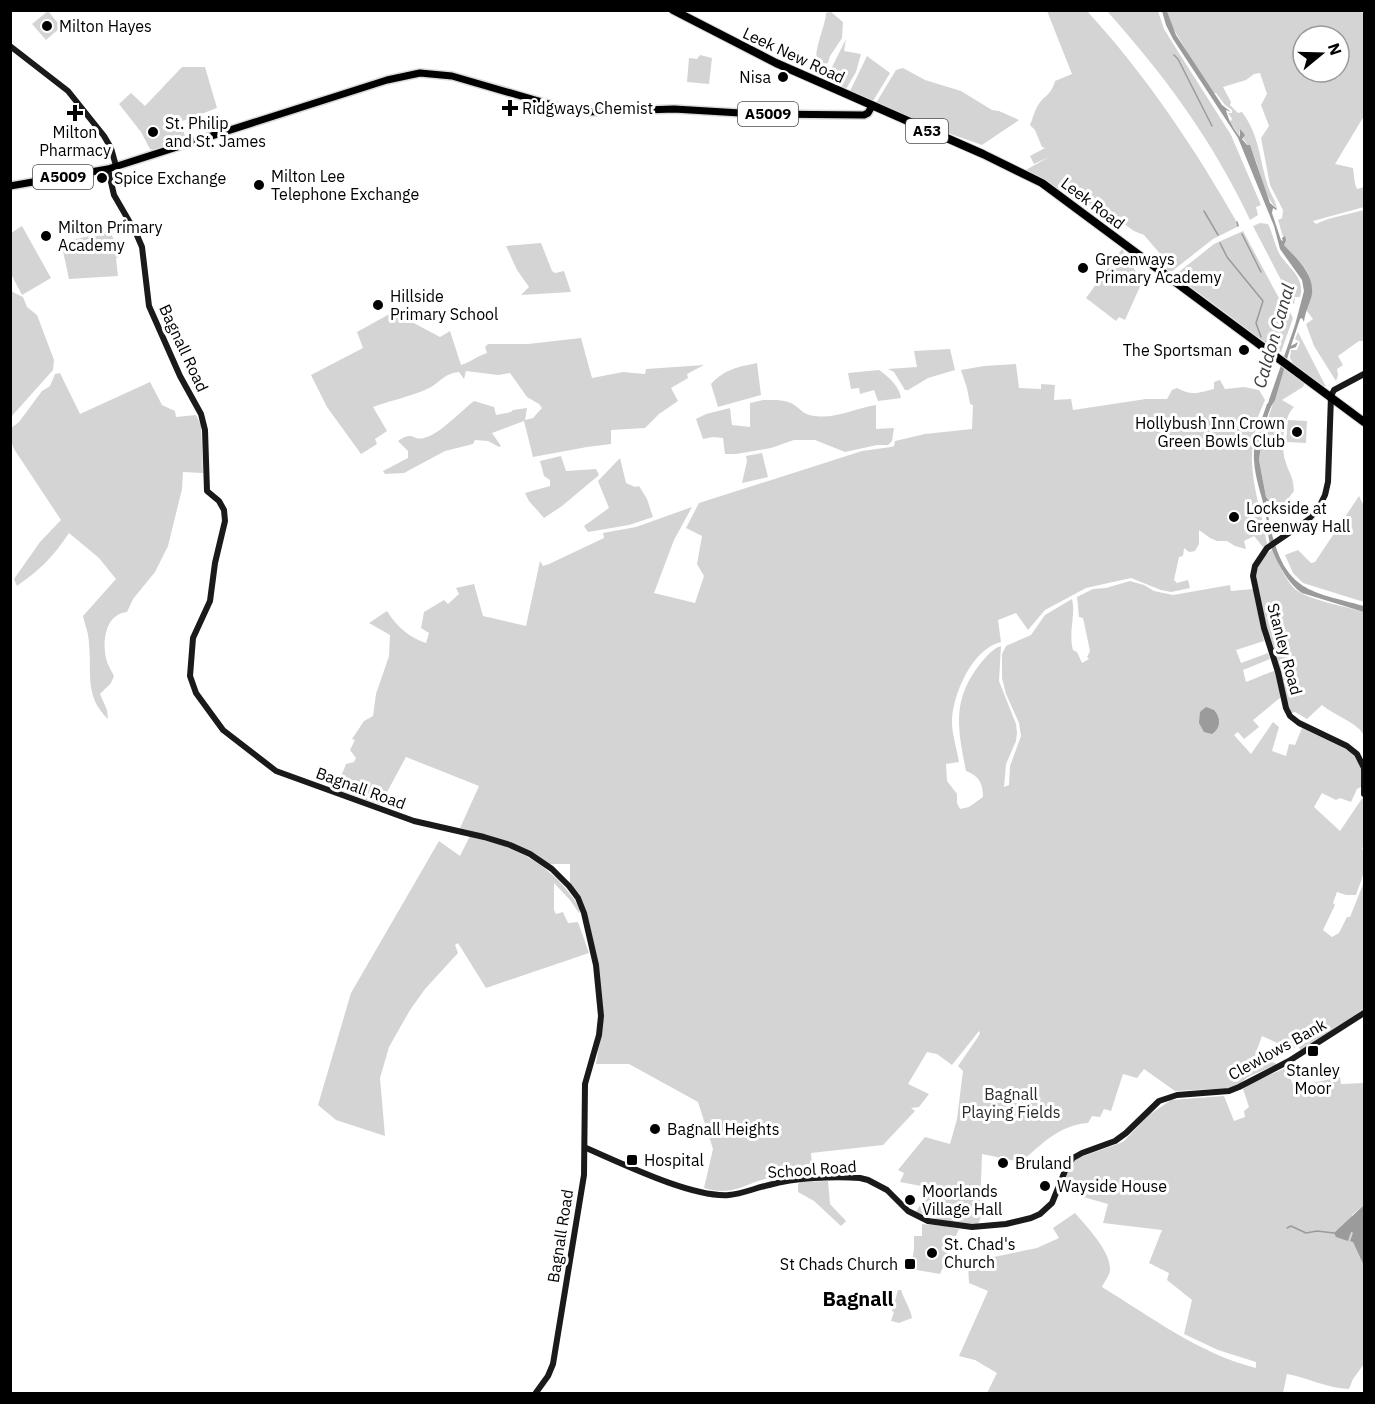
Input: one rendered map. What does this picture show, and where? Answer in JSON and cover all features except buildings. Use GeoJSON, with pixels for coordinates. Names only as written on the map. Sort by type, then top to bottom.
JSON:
{"type":"FeatureCollection","features":[{"type":"Feature","properties":{"kind":"highway","name":"Leek New Road"},"geometry":{"type":"LineString","coordinates":[[673,10],[776,63],[872,106]]}},
{"type":"Feature","properties":{"kind":"highway","name":"Leek Road"},"geometry":{"type":"LineString","coordinates":[[872,106],[983,154],[1042,183],[1365,422]]}},
{"type":"Feature","properties":{"kind":"main road","name":"A5009"},"geometry":{"type":"LineString","coordinates":[[10,186],[112,167],[387,80],[420,73],[452,76],[566,109],[586,112],[675,109],[757,114],[860,115]]}},
{"type":"Feature","properties":{"kind":"main road"},"geometry":{"type":"LineString","coordinates":[[863,102],[860,115],[868,113],[872,106]]}},
{"type":"Feature","properties":{"kind":"street"},"geometry":{"type":"LineString","coordinates":[[10,46],[68,91],[111,148],[112,167]]}},
{"type":"Feature","properties":{"kind":"street","name":"Bagnall Road"},"geometry":{"type":"LineString","coordinates":[[112,167],[114,195],[136,233],[141,247],[148,306],[176,368],[201,414],[205,430],[207,491],[219,501],[224,510],[225,521],[210,601],[193,638],[190,676],[192,686],[223,730],[276,771],[414,821],[510,845],[540,861],[569,886],[578,898],[584,913],[596,965],[601,1016],[599,1035],[585,1084],[584,1175],[553,1364],[548,1376],[535,1394]]}},
{"type":"Feature","properties":{"kind":"street"},"geometry":{"type":"LineString","coordinates":[[1331,396],[1334,390],[1365,374]]}},
{"type":"Feature","properties":{"kind":"street","name":"Stanley Road"},"geometry":{"type":"LineString","coordinates":[[1331,396],[1328,482],[1325,495],[1318,509],[1308,520],[1270,546],[1255,566],[1254,582],[1269,649],[1278,672],[1286,708],[1295,720],[1347,746],[1357,754],[1364,768],[1365,794]]}},
{"type":"Feature","properties":{"kind":"street","name":"Clewlows Bank"},"geometry":{"type":"LineString","coordinates":[[928,1221],[972,1227],[1006,1224],[1040,1214],[1052,1203],[1067,1166],[1073,1158],[1115,1141],[1159,1101],[1177,1095],[1230,1091],[1289,1061],[1365,1012]]}},
{"type":"Feature","properties":{"kind":"street","name":"School Road"},"geometry":{"type":"LineString","coordinates":[[586,1148],[640,1171],[694,1190],[720,1195],[731,1195],[786,1182],[860,1178],[887,1190],[908,1211],[928,1221]]}},
{"type":"Feature","properties":{"kind":"green space"},"geometry":{"type":"Polygon","coordinates":[[[1359,10],[1364,14],[1364,116],[1335,164],[1353,168],[1357,189],[1364,187],[1364,207],[1313,221],[1316,224],[1364,210],[1364,341],[1359,341],[1338,356],[1343,365],[1337,369],[1336,381],[1314,346],[1306,324],[1313,319],[1306,310],[1311,288],[1308,273],[1284,245],[1285,236],[1283,237],[1278,220],[1282,218],[1283,210],[1270,185],[1261,138],[1269,126],[1261,105],[1267,94],[1260,73],[1223,87],[1231,102],[1230,105],[1238,113],[1242,112],[1252,129],[1277,209],[1268,198],[1252,152],[1239,130],[1240,137],[1230,122],[1232,119],[1228,113],[1232,113],[1232,110],[1216,93],[1211,93],[1173,28],[1167,11],[1359,10]]]}},
{"type":"Feature","properties":{"kind":"green space","name":"Milton Hayes"},"geometry":{"type":"Polygon","coordinates":[[[48,11],[61,27],[46,40],[32,24],[48,11]]]}},
{"type":"Feature","properties":{"kind":"green space"},"geometry":{"type":"Polygon","coordinates":[[[1047,11],[1087,11],[1109,35],[1169,114],[1239,226],[1213,239],[1171,272],[1167,270],[1167,265],[1174,259],[1162,256],[1144,235],[1134,231],[1113,216],[1103,221],[1063,191],[1024,171],[1049,157],[1034,164],[1030,156],[1045,148],[1042,147],[1035,130],[1030,125],[1037,107],[1051,90],[1055,81],[1072,74],[1047,11]]]}},
{"type":"Feature","properties":{"kind":"green space"},"geometry":{"type":"Polygon","coordinates":[[[1107,11],[1158,11],[1164,29],[1231,135],[1261,205],[1256,207],[1258,215],[1250,220],[1204,136],[1149,60],[1107,11]]]}},
{"type":"Feature","properties":{"kind":"green space"},"geometry":{"type":"Polygon","coordinates":[[[831,12],[843,22],[842,38],[828,63],[824,64],[817,57],[817,49],[826,13],[831,12]]]}},
{"type":"Feature","properties":{"kind":"green space"},"geometry":{"type":"Polygon","coordinates":[[[846,39],[844,51],[861,54],[856,72],[846,89],[831,82],[832,67],[846,39]]]}},
{"type":"Feature","properties":{"kind":"green space"},"geometry":{"type":"Polygon","coordinates":[[[700,55],[712,58],[709,84],[687,82],[689,58],[697,59],[700,55]]]}},
{"type":"Feature","properties":{"kind":"green space"},"geometry":{"type":"Polygon","coordinates":[[[867,56],[890,73],[873,101],[850,91],[867,56]]]}},
{"type":"Feature","properties":{"kind":"green space"},"geometry":{"type":"Polygon","coordinates":[[[182,67],[205,67],[217,108],[180,122],[187,141],[155,151],[150,149],[141,132],[119,104],[131,93],[145,106],[182,67]]]}},
{"type":"Feature","properties":{"kind":"green space"},"geometry":{"type":"Polygon","coordinates":[[[903,68],[925,80],[961,91],[992,110],[1019,120],[982,145],[917,122],[876,103],[896,70],[903,68]]]}},
{"type":"Feature","properties":{"kind":"green space"},"geometry":{"type":"Polygon","coordinates":[[[1260,223],[1268,224],[1280,255],[1299,279],[1300,297],[1295,297],[1294,305],[1253,226],[1260,223]]]}},
{"type":"Feature","properties":{"kind":"green space"},"geometry":{"type":"Polygon","coordinates":[[[22,226],[51,278],[22,295],[11,274],[11,233],[22,226]]]}},
{"type":"Feature","properties":{"kind":"green space"},"geometry":{"type":"Polygon","coordinates":[[[1243,231],[1288,315],[1290,312],[1293,318],[1281,352],[1275,350],[1175,275],[1214,244],[1243,231]]]}},
{"type":"Feature","properties":{"kind":"green space"},"geometry":{"type":"Polygon","coordinates":[[[110,232],[122,256],[116,258],[118,276],[69,279],[61,242],[110,232]]]}},
{"type":"Feature","properties":{"kind":"green space"},"geometry":{"type":"Polygon","coordinates":[[[541,243],[552,271],[555,273],[564,271],[571,292],[521,295],[529,287],[517,270],[506,246],[541,243]]]}},
{"type":"Feature","properties":{"kind":"green space","name":"Greenways Primary Academy"},"geometry":{"type":"Polygon","coordinates":[[[1122,249],[1142,282],[1125,320],[1119,317],[1116,321],[1086,298],[1122,249]]]}},
{"type":"Feature","properties":{"kind":"green space"},"geometry":{"type":"Polygon","coordinates":[[[11,291],[23,297],[27,307],[37,315],[54,360],[53,370],[11,417],[11,291]]]}},
{"type":"Feature","properties":{"kind":"green space"},"geometry":{"type":"Polygon","coordinates":[[[393,312],[440,337],[450,331],[461,365],[487,353],[485,347],[488,344],[528,344],[581,338],[592,378],[623,372],[645,374],[646,369],[704,365],[687,374],[688,378],[671,388],[678,401],[659,414],[645,428],[611,430],[611,444],[533,457],[524,421],[492,433],[501,446],[499,447],[488,441],[475,440],[473,444],[445,451],[404,473],[385,474],[383,471],[408,458],[408,451],[398,441],[407,436],[420,439],[430,436],[474,401],[494,407],[496,415],[527,408],[525,420],[533,418],[542,408],[527,397],[510,373],[498,375],[466,371],[464,379],[459,372],[453,373],[425,390],[373,407],[387,431],[375,439],[377,444],[361,454],[327,407],[311,375],[363,348],[357,332],[393,312]]]}},
{"type":"Feature","properties":{"kind":"green space"},"geometry":{"type":"Polygon","coordinates":[[[1298,332],[1327,386],[1324,386],[1294,365],[1290,358],[1291,350],[1297,350],[1300,342],[1295,339],[1298,332]]]}},
{"type":"Feature","properties":{"kind":"green space"},"geometry":{"type":"Polygon","coordinates":[[[950,349],[955,370],[928,378],[908,390],[905,390],[894,372],[888,369],[917,367],[914,351],[950,349]]]}},
{"type":"Feature","properties":{"kind":"green space"},"geometry":{"type":"Polygon","coordinates":[[[757,363],[761,395],[718,407],[711,384],[727,372],[757,363]]]}},
{"type":"Feature","properties":{"kind":"green space","name":"Bagnall Playing Fields"},"geometry":{"type":"Polygon","coordinates":[[[1016,364],[1019,388],[1041,389],[1041,384],[1055,385],[1054,400],[1071,399],[1073,410],[1146,399],[1167,399],[1172,390],[1177,388],[1199,393],[1214,389],[1214,382],[1220,380],[1225,389],[1244,387],[1259,390],[1265,400],[1257,419],[1242,417],[1241,419],[1258,423],[1252,453],[1252,468],[1267,544],[1263,547],[1254,536],[1244,541],[1246,549],[1227,541],[1217,541],[1199,530],[1199,544],[1195,551],[1189,552],[1184,548],[1183,556],[1179,557],[1174,580],[1177,583],[1188,580],[1190,588],[1171,592],[1131,578],[1086,588],[1045,610],[1028,630],[1016,613],[998,620],[1001,642],[990,646],[972,664],[955,702],[952,725],[959,762],[946,764],[947,781],[957,794],[960,809],[969,807],[983,797],[979,781],[966,771],[959,716],[964,690],[980,664],[992,651],[1001,646],[999,681],[1016,724],[1017,733],[1006,764],[1004,787],[1009,785],[1010,766],[1021,736],[1019,723],[1006,694],[1002,678],[1002,654],[1006,646],[1031,635],[1045,615],[1072,599],[1073,650],[1077,652],[1082,663],[1089,659],[1087,657],[1090,651],[1083,618],[1079,617],[1077,597],[1093,589],[1130,581],[1154,591],[1173,595],[1230,585],[1231,591],[1253,589],[1264,641],[1236,650],[1241,663],[1268,653],[1270,659],[1243,670],[1246,682],[1276,670],[1281,697],[1253,720],[1259,727],[1244,739],[1238,732],[1234,735],[1251,754],[1273,722],[1279,727],[1272,751],[1286,756],[1289,744],[1295,745],[1302,728],[1356,754],[1362,766],[1361,787],[1357,789],[1351,802],[1340,798],[1336,800],[1322,793],[1314,807],[1340,831],[1363,797],[1364,800],[1364,846],[1362,848],[1365,865],[1362,877],[1356,895],[1337,892],[1333,903],[1335,905],[1323,930],[1332,937],[1339,933],[1347,917],[1350,917],[1364,882],[1364,1009],[1301,1051],[1298,1046],[1289,1051],[1284,1046],[1262,1036],[1255,1055],[1277,1064],[1248,1077],[1234,1088],[1175,1091],[1144,1069],[1137,1078],[1123,1074],[1111,1111],[1104,1109],[1100,1117],[1092,1116],[1088,1123],[1060,1131],[1021,1162],[982,1154],[980,1209],[982,1215],[978,1224],[946,1221],[916,1212],[928,1192],[921,1186],[900,1182],[904,1173],[898,1170],[925,1137],[950,1144],[957,1119],[963,1071],[958,1066],[978,1037],[979,1031],[952,1065],[937,1054],[927,1052],[908,1084],[929,1094],[919,1107],[911,1108],[915,1111],[883,1145],[811,1153],[813,1175],[769,1178],[738,1189],[723,1191],[704,1188],[713,1149],[698,1102],[629,1064],[596,1064],[601,1033],[596,954],[586,910],[570,885],[570,864],[548,864],[495,838],[460,828],[479,786],[406,757],[380,805],[336,789],[346,764],[354,762],[356,758],[350,750],[355,740],[352,739],[364,721],[373,716],[376,694],[389,656],[390,635],[369,623],[387,611],[404,631],[426,643],[429,633],[421,628],[424,612],[444,600],[448,604],[459,594],[456,588],[474,584],[483,616],[526,626],[540,561],[543,566],[549,564],[604,538],[603,533],[636,527],[692,507],[674,540],[654,593],[695,603],[704,576],[697,564],[702,536],[686,528],[699,503],[862,451],[891,447],[894,446],[895,441],[925,434],[972,429],[973,405],[970,404],[961,370],[1016,364]]]}},
{"type":"Feature","properties":{"kind":"green space"},"geometry":{"type":"Polygon","coordinates":[[[1285,366],[1305,382],[1303,387],[1282,400],[1294,407],[1287,418],[1283,442],[1284,457],[1294,491],[1281,508],[1269,502],[1266,497],[1259,460],[1263,431],[1270,428],[1270,422],[1265,428],[1285,366]]]}},
{"type":"Feature","properties":{"kind":"green space"},"geometry":{"type":"Polygon","coordinates":[[[879,370],[893,382],[901,398],[878,401],[874,390],[860,394],[859,388],[851,389],[848,373],[879,370]]]}},
{"type":"Feature","properties":{"kind":"green space"},"geometry":{"type":"Polygon","coordinates":[[[60,373],[80,414],[150,382],[162,405],[175,411],[176,417],[196,415],[201,425],[203,473],[183,472],[182,489],[168,546],[155,572],[133,599],[127,612],[114,618],[107,629],[105,651],[107,662],[114,676],[111,683],[100,694],[108,719],[95,702],[92,693],[89,640],[83,616],[116,579],[99,558],[69,533],[52,556],[33,574],[17,586],[14,579],[40,542],[61,520],[14,449],[10,429],[19,422],[42,391],[50,386],[55,374],[60,373]]]}},
{"type":"Feature","properties":{"kind":"green space"},"geometry":{"type":"Polygon","coordinates":[[[763,400],[788,402],[807,414],[823,417],[876,405],[876,429],[894,428],[892,441],[888,445],[845,452],[815,440],[794,440],[771,448],[725,454],[723,438],[703,439],[696,419],[730,408],[732,425],[750,427],[750,403],[763,400]]]}},
{"type":"Feature","properties":{"kind":"green space","name":"Hollybush Inn Crown Green Bowls Club"},"geometry":{"type":"Polygon","coordinates":[[[1288,420],[1307,421],[1306,443],[1286,442],[1288,420]]]}},
{"type":"Feature","properties":{"kind":"green space"},"geometry":{"type":"Polygon","coordinates":[[[762,453],[768,477],[742,483],[746,456],[762,453]]]}},
{"type":"Feature","properties":{"kind":"green space"},"geometry":{"type":"Polygon","coordinates":[[[561,456],[566,471],[596,469],[599,475],[544,518],[525,493],[550,486],[550,480],[544,476],[540,461],[561,456]]]}},
{"type":"Feature","properties":{"kind":"green space"},"geometry":{"type":"Polygon","coordinates":[[[620,458],[626,483],[635,487],[639,486],[647,499],[653,517],[629,525],[588,532],[584,526],[609,508],[598,481],[620,458]]]}},
{"type":"Feature","properties":{"kind":"green space"},"geometry":{"type":"Polygon","coordinates":[[[1359,496],[1364,506],[1364,602],[1303,583],[1293,573],[1285,555],[1298,550],[1311,563],[1315,562],[1359,496]]]}},
{"type":"Feature","properties":{"kind":"green space"},"geometry":{"type":"Polygon","coordinates":[[[1273,549],[1285,576],[1296,590],[1319,600],[1364,612],[1364,736],[1352,724],[1322,705],[1307,719],[1295,712],[1291,713],[1268,634],[1255,577],[1261,561],[1273,549]]]}},
{"type":"Feature","properties":{"kind":"green space"},"geometry":{"type":"Polygon","coordinates":[[[470,836],[510,848],[545,868],[555,877],[580,909],[579,913],[554,883],[554,910],[556,914],[563,912],[568,923],[578,922],[589,953],[486,988],[458,943],[455,945],[458,953],[425,989],[389,1047],[380,1078],[385,1136],[336,1120],[318,1105],[351,993],[439,841],[460,856],[470,836]]]}},
{"type":"Feature","properties":{"kind":"green space"},"geometry":{"type":"Polygon","coordinates":[[[1286,1068],[1294,1087],[1340,1077],[1341,1084],[1364,1083],[1364,1205],[1352,1215],[1351,1232],[1364,1266],[1364,1364],[1349,1389],[1332,1387],[1287,1374],[1283,1393],[987,1393],[997,1373],[975,1360],[959,1356],[988,1291],[969,1283],[968,1265],[978,1267],[979,1260],[1037,1248],[1059,1238],[1053,1228],[1075,1213],[1097,1239],[1109,1263],[1110,1272],[1102,1287],[1157,1322],[1215,1354],[1256,1368],[1256,1362],[1218,1350],[1184,1334],[1192,1300],[1167,1280],[1169,1273],[1149,1263],[1162,1230],[1103,1223],[1108,1204],[1076,1195],[1079,1185],[1064,1181],[1073,1162],[1078,1158],[1123,1142],[1149,1115],[1171,1100],[1224,1096],[1234,1121],[1245,1117],[1244,1111],[1249,1107],[1243,1089],[1254,1081],[1286,1068]]]}},
{"type":"Feature","properties":{"kind":"green space"},"geometry":{"type":"Polygon","coordinates":[[[828,1181],[830,1204],[846,1221],[841,1226],[814,1201],[798,1192],[800,1182],[828,1181]]]}},
{"type":"Feature","properties":{"kind":"green space"},"geometry":{"type":"Polygon","coordinates":[[[922,1224],[959,1229],[940,1274],[911,1269],[914,1236],[922,1236],[922,1224]]]}},
{"type":"Feature","properties":{"kind":"green space"},"geometry":{"type":"Polygon","coordinates":[[[898,1290],[901,1290],[912,1318],[899,1323],[891,1321],[898,1290]]]}},
{"type":"Feature","properties":{"kind":"shaded area"},"geometry":{"type":"Polygon","coordinates":[[[1162,11],[1167,11],[1176,35],[1222,105],[1231,112],[1226,110],[1240,137],[1240,129],[1245,135],[1242,139],[1250,145],[1270,203],[1277,209],[1273,208],[1272,213],[1281,240],[1283,241],[1282,238],[1285,236],[1284,245],[1304,267],[1312,286],[1304,322],[1302,318],[1300,319],[1291,346],[1298,342],[1296,347],[1290,349],[1275,400],[1269,410],[1267,408],[1269,400],[1295,325],[1304,291],[1302,280],[1280,249],[1274,226],[1238,138],[1173,39],[1162,11]]]}},
{"type":"Feature","properties":{"kind":"shaded area"},"geometry":{"type":"Polygon","coordinates":[[[1271,422],[1270,428],[1263,431],[1259,460],[1266,497],[1269,501],[1266,501],[1270,527],[1270,523],[1275,522],[1275,527],[1271,530],[1284,566],[1303,586],[1329,597],[1364,606],[1364,612],[1302,593],[1290,582],[1275,557],[1269,540],[1266,513],[1254,460],[1256,441],[1262,424],[1264,428],[1271,422]]]}},
{"type":"Feature","properties":{"kind":"shaded area"},"geometry":{"type":"Polygon","coordinates":[[[1206,707],[1214,710],[1219,720],[1217,729],[1212,734],[1204,732],[1199,723],[1200,712],[1206,707]]]}},
{"type":"Feature","properties":{"kind":"shaded area"},"geometry":{"type":"Polygon","coordinates":[[[1364,1205],[1364,1266],[1353,1242],[1350,1241],[1353,1233],[1351,1232],[1348,1241],[1336,1237],[1334,1233],[1364,1205]]]}},
{"type":"Feature","properties":{"kind":"waterway"},"geometry":{"type":"LineString","coordinates":[[1174,55],[1212,126]]}},
{"type":"Feature","properties":{"kind":"waterway"},"geometry":{"type":"LineString","coordinates":[[1204,211],[1218,235]]}},
{"type":"Feature","properties":{"kind":"waterway"},"geometry":{"type":"LineString","coordinates":[[1237,222],[1238,226]]}},
{"type":"Feature","properties":{"kind":"waterway"},"geometry":{"type":"LineString","coordinates":[[1242,234],[1261,272]]}},
{"type":"Feature","properties":{"kind":"waterway"},"geometry":{"type":"LineString","coordinates":[[1220,243],[1227,257],[1263,301],[1256,323],[1261,337]]}},
{"type":"Feature","properties":{"kind":"waterway","name":"Caldon Canal"},"geometry":{"type":"LineString","coordinates":[[1261,428],[1269,405]]}},
{"type":"Feature","properties":{"kind":"waterway"},"geometry":{"type":"LineString","coordinates":[[1287,1228],[1291,1226],[1306,1233],[1317,1231],[1334,1233]]}},
{"type":"Feature","properties":{"kind":"place","name":"Milton Hayes"},"geometry":{"type":"Point","coordinates":[47,26]}},
{"type":"Feature","properties":{"kind":"place","name":"Nisa"},"geometry":{"type":"Point","coordinates":[783,77]}},
{"type":"Feature","properties":{"kind":"place","name":"Ridgways Chemist"},"geometry":{"type":"Point","coordinates":[510,108]}},
{"type":"Feature","properties":{"kind":"place","name":"Milton Pharmacy"},"geometry":{"type":"Point","coordinates":[75,113]}},
{"type":"Feature","properties":{"kind":"place","name":"St. Philip and St. James"},"geometry":{"type":"Point","coordinates":[153,132]}},
{"type":"Feature","properties":{"kind":"place","name":"Spice Exchange"},"geometry":{"type":"Point","coordinates":[102,178]}},
{"type":"Feature","properties":{"kind":"place","name":"Milton Lee Telephone Exchange"},"geometry":{"type":"Point","coordinates":[259,185]}},
{"type":"Feature","properties":{"kind":"place","name":"Milton Primary Academy"},"geometry":{"type":"Point","coordinates":[46,236]}},
{"type":"Feature","properties":{"kind":"place","name":"Greenways Primary Academy"},"geometry":{"type":"Point","coordinates":[1083,268]}},
{"type":"Feature","properties":{"kind":"place","name":"Hillside Primary School"},"geometry":{"type":"Point","coordinates":[378,305]}},
{"type":"Feature","properties":{"kind":"place","name":"The Sportsman"},"geometry":{"type":"Point","coordinates":[1244,350]}},
{"type":"Feature","properties":{"kind":"place","name":"Hollybush Inn Crown Green Bowls Club"},"geometry":{"type":"Point","coordinates":[1297,432]}},
{"type":"Feature","properties":{"kind":"place","name":"Lockside at Greenway Hall"},"geometry":{"type":"Point","coordinates":[1234,517]}},
{"type":"Feature","properties":{"kind":"place","name":"Stanley Moor"},"geometry":{"type":"Point","coordinates":[1313,1051]}},
{"type":"Feature","properties":{"kind":"place","name":"Bagnall Heights"},"geometry":{"type":"Point","coordinates":[655,1129]}},
{"type":"Feature","properties":{"kind":"place","name":"Hospital"},"geometry":{"type":"Point","coordinates":[632,1160]}},
{"type":"Feature","properties":{"kind":"place","name":"Bruland"},"geometry":{"type":"Point","coordinates":[1003,1163]}},
{"type":"Feature","properties":{"kind":"place","name":"Wayside House"},"geometry":{"type":"Point","coordinates":[1045,1186]}},
{"type":"Feature","properties":{"kind":"place","name":"Moorlands Village Hall"},"geometry":{"type":"Point","coordinates":[910,1200]}},
{"type":"Feature","properties":{"kind":"place","name":"St. Chad's Church"},"geometry":{"type":"Point","coordinates":[932,1253]}},
{"type":"Feature","properties":{"kind":"place","name":"St Chads Church"},"geometry":{"type":"Point","coordinates":[910,1264]}},
{"type":"Feature","properties":{"kind":"district","name":"Bagnall"},"geometry":{"type":"Point","coordinates":[858,1299]}}]}
